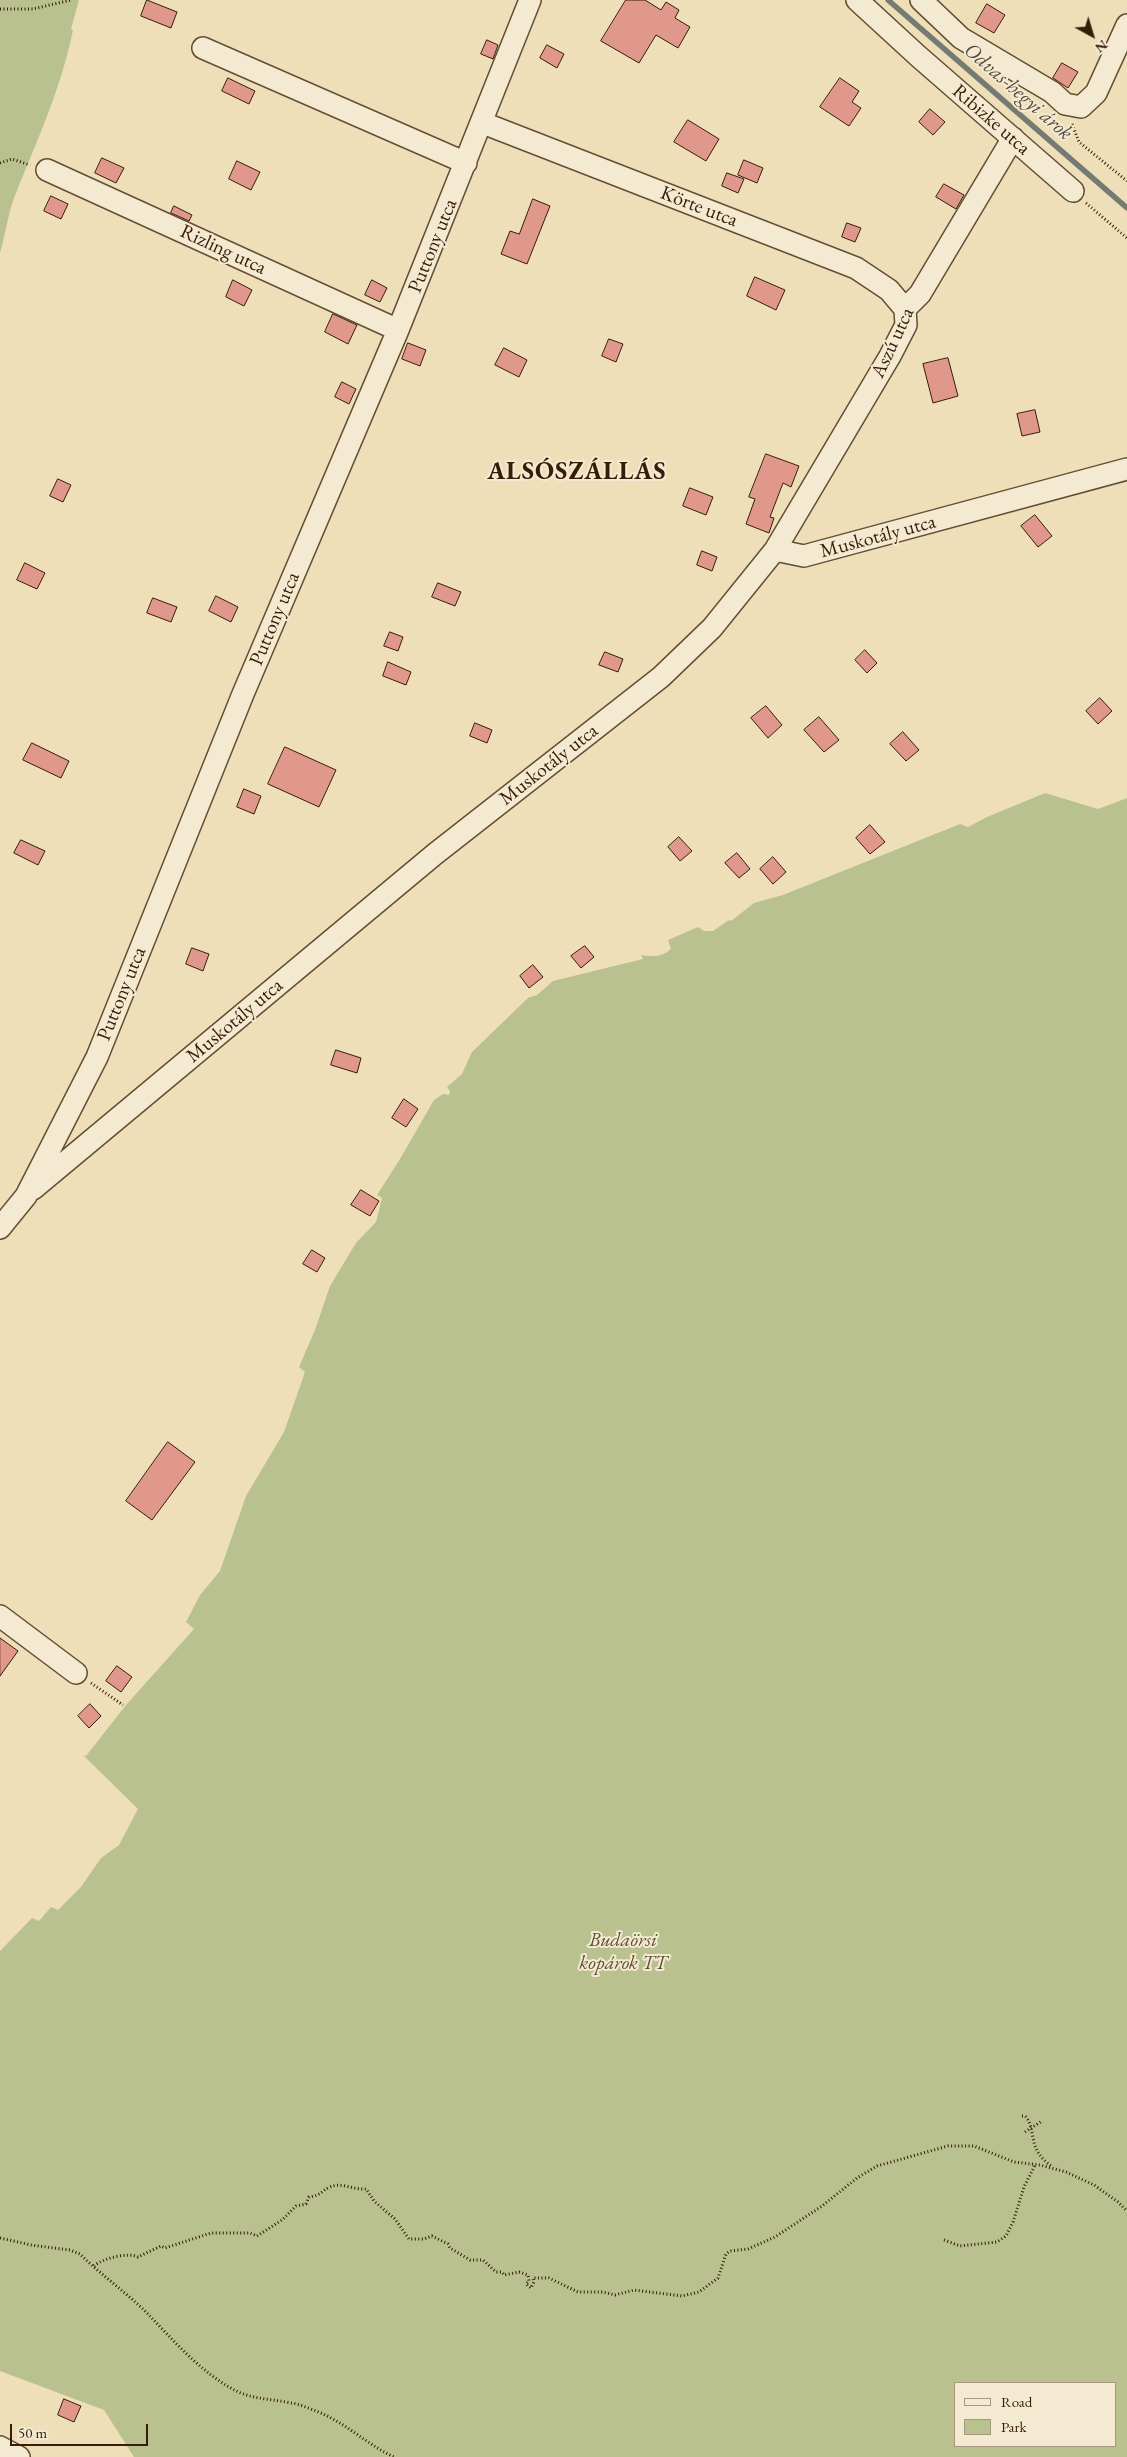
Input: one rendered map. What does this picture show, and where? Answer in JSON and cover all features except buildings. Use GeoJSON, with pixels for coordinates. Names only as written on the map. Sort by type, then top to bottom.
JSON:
{"type":"FeatureCollection","features":[{"type":"Feature","properties":{"kind":"street","name":"Puttony utca"},"geometry":{"type":"LineString","coordinates":[[0,1228],[26,1196],[97,1057],[243,694],[398,330],[483,123],[530,0]]}},
{"type":"Feature","properties":{"kind":"street","name":"Ribizke utca"},"geometry":{"type":"LineString","coordinates":[[857,0],[918,56],[1073,191]]}},
{"type":"Feature","properties":{"kind":"street"},"geometry":{"type":"LineString","coordinates":[[921,0],[961,38],[1052,92],[1065,104],[1081,107],[1096,93],[1127,24]]}},
{"type":"Feature","properties":{"kind":"street"},"geometry":{"type":"LineString","coordinates":[[203,48],[466,163]]}},
{"type":"Feature","properties":{"kind":"street","name":"Körte utca"},"geometry":{"type":"LineString","coordinates":[[483,123],[856,268],[889,290],[904,309]]}},
{"type":"Feature","properties":{"kind":"street","name":"Aszú utca"},"geometry":{"type":"LineString","coordinates":[[774,550],[890,356],[906,325],[904,309],[920,294],[1014,138]]}},
{"type":"Feature","properties":{"kind":"street","name":"Rizling utca"},"geometry":{"type":"LineString","coordinates":[[47,170],[398,330]]}},
{"type":"Feature","properties":{"kind":"street","name":"Muskotály utca"},"geometry":{"type":"LineString","coordinates":[[26,1196],[435,854],[661,677],[712,628],[774,550],[804,556],[1127,469]]}},
{"type":"Feature","properties":{"kind":"street"},"geometry":{"type":"LineString","coordinates":[[0,1616],[76,1673]]}},
{"type":"Feature","properties":{"kind":"street"},"geometry":{"type":"LineString","coordinates":[[0,2447],[19,2457]]}},
{"type":"Feature","properties":{"kind":"path"},"geometry":{"type":"LineString","coordinates":[[0,10],[33,9],[71,0]]}},
{"type":"Feature","properties":{"kind":"path"},"geometry":{"type":"LineString","coordinates":[[1065,104],[1079,142],[1127,181]]}},
{"type":"Feature","properties":{"kind":"path"},"geometry":{"type":"LineString","coordinates":[[0,163],[12,159],[47,170]]}},
{"type":"Feature","properties":{"kind":"path"},"geometry":{"type":"LineString","coordinates":[[1073,191],[1127,238]]}},
{"type":"Feature","properties":{"kind":"path"},"geometry":{"type":"LineString","coordinates":[[76,1673],[123,1705]]}},
{"type":"Feature","properties":{"kind":"path"},"geometry":{"type":"LineString","coordinates":[[1022,2116],[1028,2119],[1032,2141],[1039,2154],[1055,2168]]}},
{"type":"Feature","properties":{"kind":"path"},"geometry":{"type":"LineString","coordinates":[[1025,2132],[1042,2121]]}},
{"type":"Feature","properties":{"kind":"path"},"geometry":{"type":"LineString","coordinates":[[94,2266],[99,2262],[128,2254],[138,2257],[161,2246],[165,2248],[211,2233],[250,2234],[257,2236],[282,2220],[296,2206],[306,2204],[309,2197],[320,2195],[330,2187],[342,2186],[359,2190],[366,2189],[375,2202],[395,2219],[409,2239],[424,2239],[432,2236],[441,2239],[450,2248],[470,2260],[483,2260],[496,2272],[510,2275],[518,2272],[528,2275],[529,2281],[526,2284],[531,2288],[534,2282],[533,2278],[540,2277],[555,2280],[578,2292],[618,2294],[634,2290],[682,2296],[699,2292],[718,2278],[726,2254],[730,2251],[755,2247],[774,2238],[822,2206],[857,2178],[878,2166],[932,2150],[961,2146],[984,2149],[1014,2162],[1055,2168],[1094,2185],[1127,2211]]}},
{"type":"Feature","properties":{"kind":"path"},"geometry":{"type":"LineString","coordinates":[[944,2240],[960,2246],[997,2242],[1006,2236],[1013,2222],[1024,2186],[1035,2165]]}},
{"type":"Feature","properties":{"kind":"path"},"geometry":{"type":"LineString","coordinates":[[0,2238],[31,2245],[70,2250],[80,2254],[148,2314],[192,2358],[229,2388],[248,2396],[291,2403],[318,2412],[353,2430],[375,2448],[394,2457]]}},
{"type":"Feature","properties":{"kind":"green space"},"geometry":{"type":"Polygon","coordinates":[[[0,0],[79,0],[62,73],[13,200],[0,253],[0,0]]]}},
{"type":"Feature","properties":{"kind":"green space","name":"Budaörsi kopárok TT"},"geometry":{"type":"Polygon","coordinates":[[[1045,793],[1098,809],[1127,798],[1127,2457],[134,2457],[104,2410],[0,2371],[0,1951],[32,1918],[39,1921],[51,1907],[58,1910],[81,1887],[101,1858],[119,1845],[138,1809],[83,1755],[86,1756],[126,1705],[194,1629],[186,1622],[200,1595],[220,1571],[246,1496],[284,1432],[305,1372],[299,1367],[315,1330],[330,1286],[356,1243],[376,1222],[382,1198],[377,1195],[434,1100],[443,1094],[449,1095],[450,1091],[447,1087],[462,1074],[472,1052],[528,998],[537,995],[553,981],[643,959],[641,955],[661,955],[671,949],[668,940],[698,927],[704,931],[713,931],[729,920],[731,921],[754,903],[783,895],[960,824],[968,827],[1045,793]]]}},
{"type":"Feature","properties":{"kind":"waterway","name":"Odvas-hegyi árok"},"geometry":{"type":"LineString","coordinates":[[888,0],[1127,208]]}},
{"type":"Feature","properties":{"kind":"district","name":"ALSÓSZÁLLÁS"},"geometry":{"type":"Point","coordinates":[577,472]}}]}
